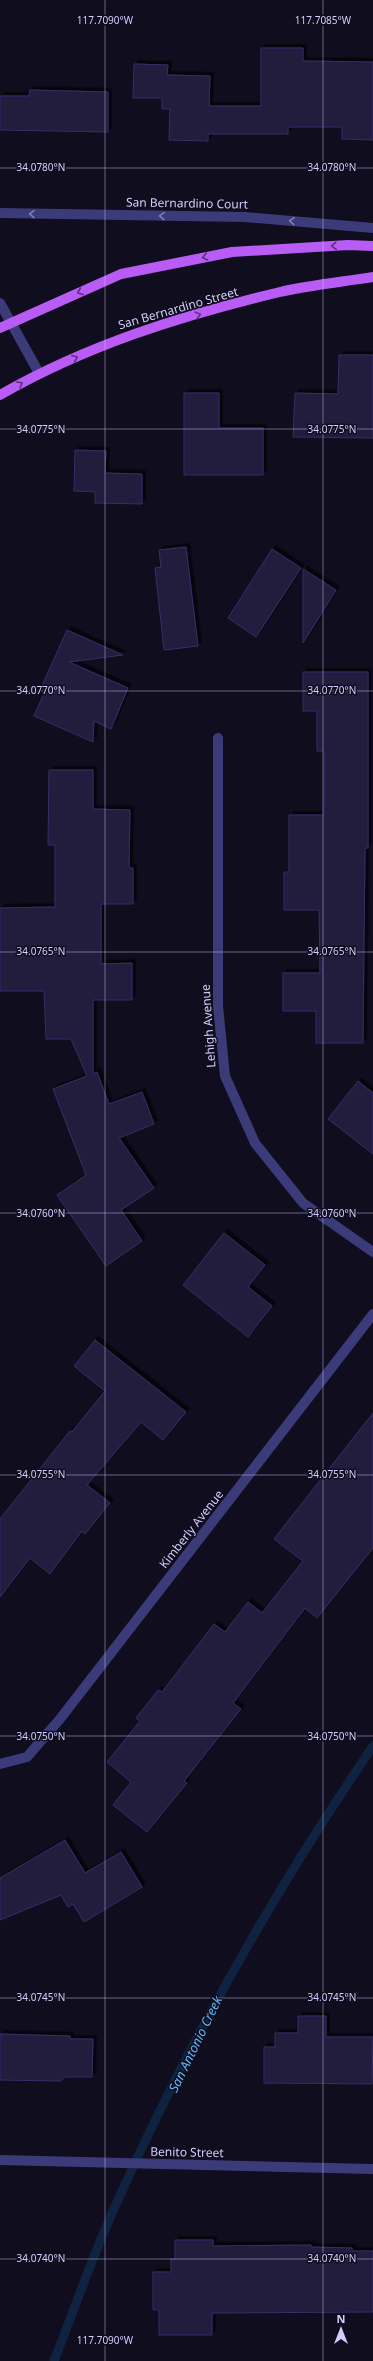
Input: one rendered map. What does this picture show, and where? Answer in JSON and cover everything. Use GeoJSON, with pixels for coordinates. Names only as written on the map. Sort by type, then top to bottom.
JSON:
{"type":"FeatureCollection","features":[{"type":"Feature","properties":{"kind":"main road"},"geometry":{"type":"LineString","coordinates":[[0,328],[121,274],[232,252],[348,245],[373,246]]}},
{"type":"Feature","properties":{"kind":"main road","name":"San Bernardino Street"},"geometry":{"type":"LineString","coordinates":[[0,395],[39,373],[136,332],[281,292],[373,277]]}},
{"type":"Feature","properties":{"kind":"street","name":"San Bernardino Court"},"geometry":{"type":"LineString","coordinates":[[0,213],[245,217],[373,228]]}},
{"type":"Feature","properties":{"kind":"street"},"geometry":{"type":"LineString","coordinates":[[0,303],[39,373]]}},
{"type":"Feature","properties":{"kind":"street","name":"Lehigh Avenue"},"geometry":{"type":"LineString","coordinates":[[218,738],[218,1006],[225,1076],[255,1143],[303,1203],[373,1252]]}},
{"type":"Feature","properties":{"kind":"street","name":"Kimberly Avenue"},"geometry":{"type":"LineString","coordinates":[[0,1764],[27,1756],[60,1719],[373,1314]]}},
{"type":"Feature","properties":{"kind":"street","name":"Benito Street"},"geometry":{"type":"LineString","coordinates":[[0,2160],[373,2169]]}},
{"type":"Feature","properties":{"kind":"building"},"geometry":{"type":"Polygon","coordinates":[[[261,48],[303,48],[303,61],[373,62],[373,140],[342,139],[342,127],[288,127],[288,134],[208,134],[208,141],[169,140],[170,109],[162,109],[162,98],[133,98],[134,64],[168,65],[167,75],[210,76],[209,106],[261,106],[261,48]]]}},
{"type":"Feature","properties":{"kind":"building"},"geometry":{"type":"Polygon","coordinates":[[[30,90],[108,92],[108,132],[0,130],[0,96],[29,96],[30,90]]]}},
{"type":"Feature","properties":{"kind":"building"},"geometry":{"type":"Polygon","coordinates":[[[339,355],[373,355],[373,438],[293,437],[295,393],[338,394],[339,355]]]}},
{"type":"Feature","properties":{"kind":"building"},"geometry":{"type":"Polygon","coordinates":[[[184,393],[219,393],[219,428],[263,428],[263,475],[184,475],[184,393]]]}},
{"type":"Feature","properties":{"kind":"building"},"geometry":{"type":"Polygon","coordinates":[[[75,450],[106,451],[105,473],[142,474],[142,504],[95,503],[95,492],[74,491],[75,450]]]}},
{"type":"Feature","properties":{"kind":"building"},"geometry":{"type":"Polygon","coordinates":[[[186,547],[198,646],[164,650],[155,568],[161,567],[159,550],[186,547]]]}},
{"type":"Feature","properties":{"kind":"building"},"geometry":{"type":"Polygon","coordinates":[[[272,549],[301,568],[256,637],[228,618],[272,549]]]}},
{"type":"Feature","properties":{"kind":"building"},"geometry":{"type":"Polygon","coordinates":[[[303,569],[336,590],[303,643],[303,569]]]}},
{"type":"Feature","properties":{"kind":"building"},"geometry":{"type":"Polygon","coordinates":[[[67,630],[123,655],[69,662],[128,688],[111,729],[94,721],[93,742],[34,716],[45,691],[41,688],[67,630]]]}},
{"type":"Feature","properties":{"kind":"building"},"geometry":{"type":"Polygon","coordinates":[[[303,672],[368,672],[368,848],[365,848],[363,1043],[316,1043],[316,1011],[283,1011],[283,973],[320,973],[319,910],[284,910],[284,872],[289,872],[289,815],[324,815],[324,751],[317,751],[317,711],[303,711],[303,672]]]}},
{"type":"Feature","properties":{"kind":"building"},"geometry":{"type":"Polygon","coordinates":[[[49,770],[93,770],[93,809],[130,810],[129,868],[133,868],[133,904],[101,904],[101,964],[132,963],[132,1000],[93,1000],[93,1074],[97,1072],[109,1104],[142,1092],[154,1124],[119,1138],[154,1188],[121,1210],[142,1241],[106,1266],[57,1195],[86,1175],[53,1089],[87,1076],[71,1039],[46,1039],[44,991],[0,991],[0,908],[55,907],[55,845],[48,845],[49,770]]]}},
{"type":"Feature","properties":{"kind":"building"},"geometry":{"type":"Polygon","coordinates":[[[358,1081],[373,1093],[373,1154],[328,1119],[358,1081]]]}},
{"type":"Feature","properties":{"kind":"building"},"geometry":{"type":"Polygon","coordinates":[[[224,1233],[265,1265],[248,1287],[272,1306],[248,1337],[183,1285],[224,1233]]]}},
{"type":"Feature","properties":{"kind":"building"},"geometry":{"type":"Polygon","coordinates":[[[95,1340],[186,1412],[163,1440],[141,1422],[87,1485],[110,1503],[85,1534],[82,1531],[50,1574],[30,1558],[0,1597],[0,1519],[70,1431],[72,1432],[105,1391],[74,1366],[95,1340]]]}},
{"type":"Feature","properties":{"kind":"building"},"geometry":{"type":"Polygon","coordinates":[[[373,1413],[373,1548],[317,1618],[305,1608],[233,1703],[241,1709],[184,1781],[187,1783],[147,1832],[113,1805],[131,1782],[107,1762],[140,1721],[136,1718],[158,1690],[162,1692],[214,1624],[225,1632],[248,1602],[262,1613],[303,1561],[274,1539],[373,1413]]]}},
{"type":"Feature","properties":{"kind":"building"},"geometry":{"type":"Polygon","coordinates":[[[65,1840],[85,1873],[121,1852],[142,1887],[84,1922],[73,1904],[68,1907],[61,1895],[0,1920],[0,1878],[65,1840]]]}},
{"type":"Feature","properties":{"kind":"building"},"geometry":{"type":"Polygon","coordinates":[[[298,2016],[326,2016],[326,2037],[373,2037],[372,2084],[264,2083],[264,2047],[275,2047],[275,2033],[298,2033],[298,2016]]]}},
{"type":"Feature","properties":{"kind":"building"},"geometry":{"type":"Polygon","coordinates":[[[0,2034],[70,2036],[70,2039],[93,2039],[92,2077],[64,2077],[61,2081],[0,2080],[0,2034]]]}},
{"type":"Feature","properties":{"kind":"building"},"geometry":{"type":"Polygon","coordinates":[[[175,2240],[213,2240],[213,2246],[311,2245],[311,2247],[352,2248],[352,2251],[373,2251],[373,2312],[212,2313],[212,2335],[159,2335],[159,2310],[153,2310],[153,2272],[171,2272],[171,2259],[175,2259],[175,2240]]]}},
{"type":"Feature","properties":{"kind":"waterway","name":"San Antonio Creek"},"geometry":{"type":"LineString","coordinates":[[54,2361],[108,2222],[144,2143],[203,2026],[268,1912],[337,1800],[373,1746]]}}]}
